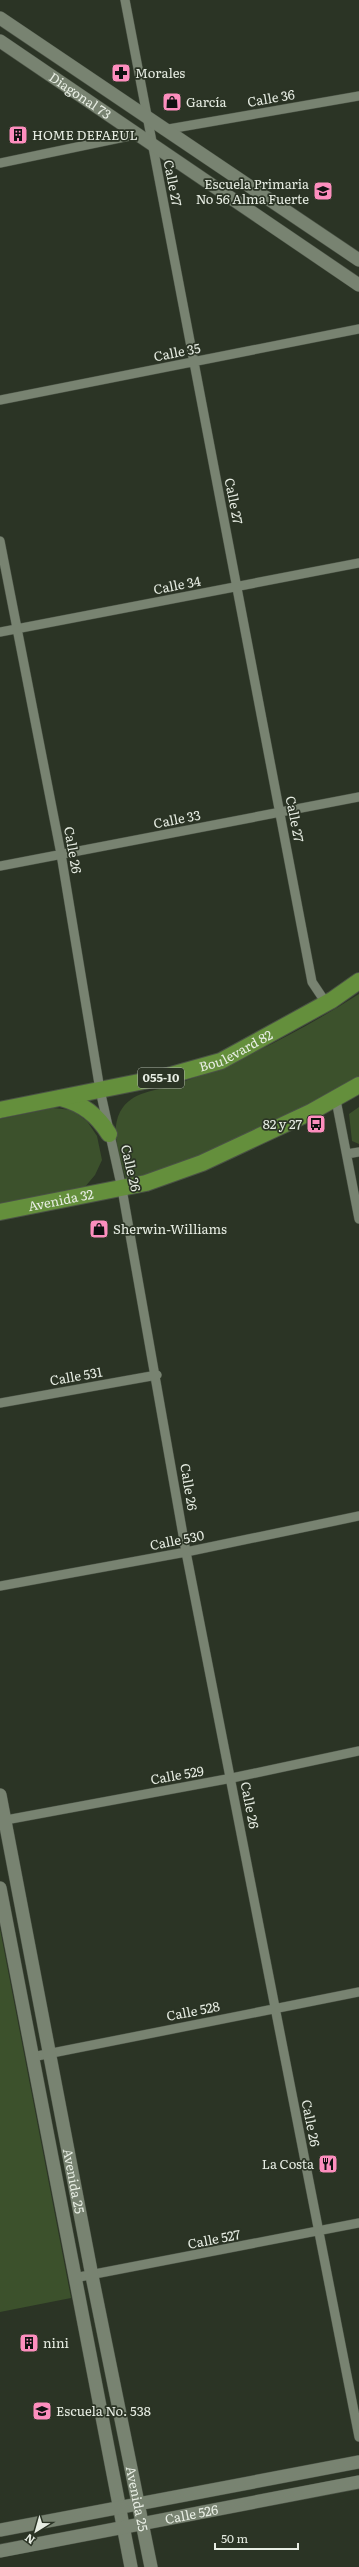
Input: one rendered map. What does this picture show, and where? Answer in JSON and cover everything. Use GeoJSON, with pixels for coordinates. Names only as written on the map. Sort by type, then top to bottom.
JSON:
{"type":"FeatureCollection","features":[{"type":"Feature","properties":{"kind":"highway","name":"Boulevard 82"},"geometry":{"type":"LineString","coordinates":[[100,1090],[164,1077],[221,1061],[326,1003],[359,981]]}},
{"type":"Feature","properties":{"kind":"highway"},"geometry":{"type":"LineString","coordinates":[[122,1189],[202,1163],[336,1100],[359,1085]]}},
{"type":"Feature","properties":{"kind":"highway","name":"055-10"},"geometry":{"type":"LineString","coordinates":[[0,1110],[100,1090]]}},
{"type":"Feature","properties":{"kind":"highway"},"geometry":{"type":"LineString","coordinates":[[61,1098],[71,1101],[91,1111],[110,1134]]}},
{"type":"Feature","properties":{"kind":"highway","name":"Avenida 32"},"geometry":{"type":"LineString","coordinates":[[0,1212],[122,1189]]}},
{"type":"Feature","properties":{"kind":"main road","name":"Diagonal 73"},"geometry":{"type":"LineString","coordinates":[[0,18],[359,260]]}},
{"type":"Feature","properties":{"kind":"main road","name":"Diagonal 73"},"geometry":{"type":"LineString","coordinates":[[0,41],[147,137],[359,285]]}},
{"type":"Feature","properties":{"kind":"main road","name":"Avenida 25"},"geometry":{"type":"LineString","coordinates":[[0,1795],[3,1820],[48,2053],[151,2567]]}},
{"type":"Feature","properties":{"kind":"main road","name":"Avenida 25"},"geometry":{"type":"LineString","coordinates":[[0,1888],[74,2278],[131,2567]]}},
{"type":"Feature","properties":{"kind":"main road","name":"Calle 526"},"geometry":{"type":"LineString","coordinates":[[0,2530],[120,2507],[138,2502],[359,2462]]}},
{"type":"Feature","properties":{"kind":"main road","name":"Calle 526"},"geometry":{"type":"LineString","coordinates":[[0,2551],[359,2482]]}},
{"type":"Feature","properties":{"kind":"street","name":"Calle 27"},"geometry":{"type":"LineString","coordinates":[[125,0],[148,118],[147,137],[194,362],[312,982],[326,1003]]}},
{"type":"Feature","properties":{"kind":"street","name":"Calle 36"},"geometry":{"type":"LineString","coordinates":[[0,163],[147,137],[166,130],[359,96]]}},
{"type":"Feature","properties":{"kind":"street","name":"Calle 35"},"geometry":{"type":"LineString","coordinates":[[0,400],[359,330]]}},
{"type":"Feature","properties":{"kind":"street","name":"Calle 26"},"geometry":{"type":"LineString","coordinates":[[0,541],[61,854],[100,1090],[122,1189],[157,1375],[186,1552],[232,1778],[359,2437]]}},
{"type":"Feature","properties":{"kind":"street","name":"Calle 34"},"geometry":{"type":"LineString","coordinates":[[0,632],[359,563]]}},
{"type":"Feature","properties":{"kind":"street","name":"Calle 33"},"geometry":{"type":"LineString","coordinates":[[0,866],[359,797]]}},
{"type":"Feature","properties":{"kind":"street"},"geometry":{"type":"LineString","coordinates":[[336,1100],[359,1219]]}},
{"type":"Feature","properties":{"kind":"street"},"geometry":{"type":"LineString","coordinates":[[347,1154],[359,1152]]}},
{"type":"Feature","properties":{"kind":"street","name":"Calle 531"},"geometry":{"type":"LineString","coordinates":[[0,1403],[157,1375]]}},
{"type":"Feature","properties":{"kind":"street","name":"Calle 530"},"geometry":{"type":"LineString","coordinates":[[0,1586],[186,1552],[359,1516]]}},
{"type":"Feature","properties":{"kind":"street","name":"Calle 529"},"geometry":{"type":"LineString","coordinates":[[3,1820],[232,1778],[359,1751]]}},
{"type":"Feature","properties":{"kind":"street","name":"Calle 528"},"geometry":{"type":"LineString","coordinates":[[32,2056],[359,1992]]}},
{"type":"Feature","properties":{"kind":"street","name":"Calle 527"},"geometry":{"type":"LineString","coordinates":[[74,2278],[92,2276],[359,2223]]}},
{"type":"Feature","properties":{"kind":"green space"},"geometry":{"type":"Polygon","coordinates":[[[359,994],[359,1077],[253,1134],[206,1154],[127,1184],[116,1138],[116,1129],[120,1112],[131,1099],[201,1075],[248,1055],[293,1033],[359,994]]]}},
{"type":"Feature","properties":{"kind":"green space"},"geometry":{"type":"Polygon","coordinates":[[[359,1107],[359,1144],[352,1141],[349,1114],[359,1107]]]}},
{"type":"Feature","properties":{"kind":"green space"},"geometry":{"type":"Polygon","coordinates":[[[53,1108],[72,1110],[87,1121],[97,1136],[102,1160],[95,1175],[84,1188],[0,1208],[0,1119],[53,1108]]]}},
{"type":"Feature","properties":{"kind":"green space"},"geometry":{"type":"Polygon","coordinates":[[[0,1929],[71,2298],[0,2312],[0,1929]]]}},
{"type":"Feature","properties":{"kind":"place","name":"Morales"},"geometry":{"type":"Point","coordinates":[121,73]}},
{"type":"Feature","properties":{"kind":"place","name":"García"},"geometry":{"type":"Point","coordinates":[172,102]}},
{"type":"Feature","properties":{"kind":"place","name":"HOME DEFAEUL"},"geometry":{"type":"Point","coordinates":[18,135]}},
{"type":"Feature","properties":{"kind":"place","name":"Escuela Primaria No 56 Alma Fuerte"},"geometry":{"type":"Point","coordinates":[323,191]}},
{"type":"Feature","properties":{"kind":"place","name":"82 y 27"},"geometry":{"type":"Point","coordinates":[316,1124]}},
{"type":"Feature","properties":{"kind":"place","name":"Sherwin-Williams"},"geometry":{"type":"Point","coordinates":[99,1229]}},
{"type":"Feature","properties":{"kind":"place","name":"La Costa"},"geometry":{"type":"Point","coordinates":[328,2164]}},
{"type":"Feature","properties":{"kind":"place","name":"nini"},"geometry":{"type":"Point","coordinates":[29,2343]}},
{"type":"Feature","properties":{"kind":"place","name":"Escuela No. 538"},"geometry":{"type":"Point","coordinates":[42,2411]}}]}
